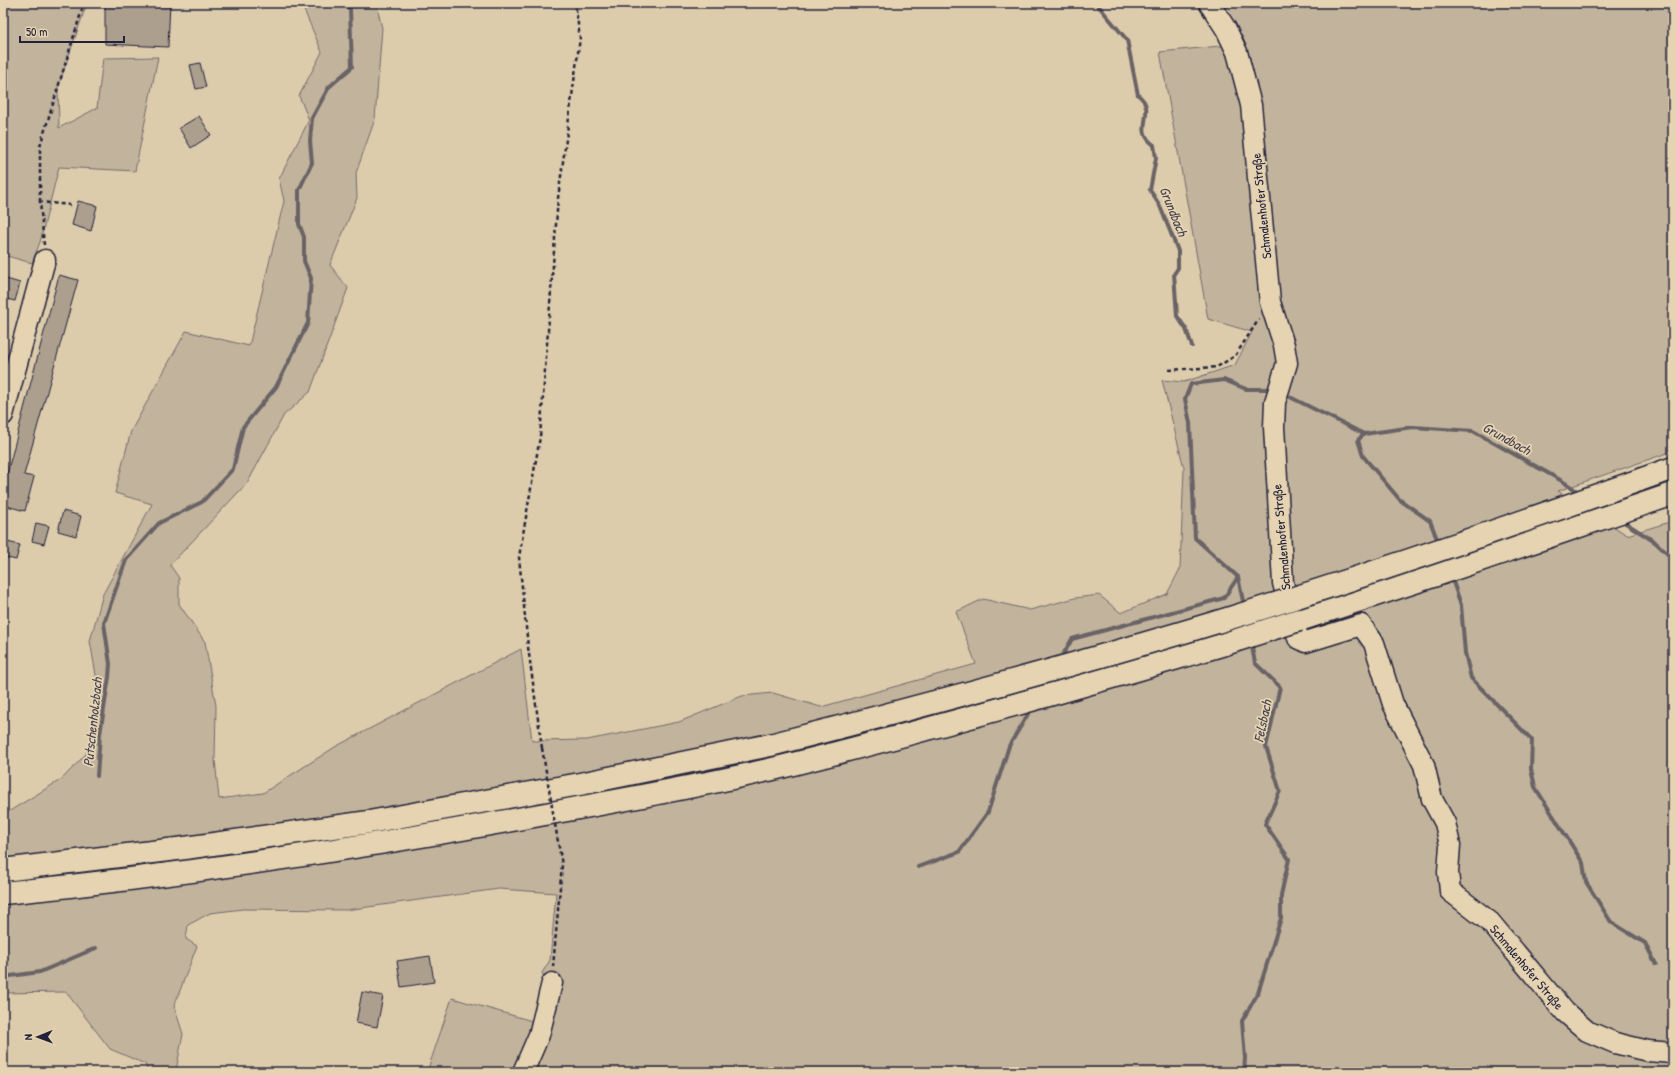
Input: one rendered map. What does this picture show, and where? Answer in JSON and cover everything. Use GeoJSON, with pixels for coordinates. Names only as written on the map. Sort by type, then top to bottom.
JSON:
{"type":"FeatureCollection","features":[{"type":"Feature","properties":{"kind":"highway"},"geometry":{"type":"LineString","coordinates":[[3,870],[185,848],[369,822],[573,786],[770,745],[949,700],[1228,618],[1447,547],[1673,468]]}},
{"type":"Feature","properties":{"kind":"highway"},"geometry":{"type":"LineString","coordinates":[[3,893],[187,871],[371,844],[579,808],[774,768],[946,725],[1217,646],[1442,573],[1673,494]]}},
{"type":"Feature","properties":{"kind":"highway"},"geometry":{"type":"LineString","coordinates":[[1624,511],[1662,511],[1673,507]]}},
{"type":"Feature","properties":{"kind":"street","name":"Schmalenhofer Straße"},"geometry":{"type":"LineString","coordinates":[[1209,3],[1226,29],[1237,52],[1251,105],[1270,302],[1284,345],[1287,363],[1275,402],[1274,427],[1283,584],[1298,638],[1306,642],[1361,625],[1374,643],[1393,704],[1424,765],[1432,799],[1445,823],[1450,845],[1448,872],[1450,891],[1490,922],[1565,1012],[1587,1031],[1614,1043],[1648,1051],[1673,1052]]}},
{"type":"Feature","properties":{"kind":"street"},"geometry":{"type":"LineString","coordinates":[[4,404],[45,260]]}},
{"type":"Feature","properties":{"kind":"street"},"geometry":{"type":"LineString","coordinates":[[523,1072],[539,1035],[552,983]]}},
{"type":"Feature","properties":{"kind":"path"},"geometry":{"type":"LineString","coordinates":[[45,260],[40,202],[40,146],[84,3]]}},
{"type":"Feature","properties":{"kind":"path"},"geometry":{"type":"LineString","coordinates":[[552,983],[562,865],[542,748],[528,647],[519,557],[540,437],[558,198],[580,38],[575,3]]}},
{"type":"Feature","properties":{"kind":"path"},"geometry":{"type":"LineString","coordinates":[[40,202],[71,205]]}},
{"type":"Feature","properties":{"kind":"path"},"geometry":{"type":"LineString","coordinates":[[1169,370],[1217,367],[1235,356],[1270,302]]}},
{"type":"Feature","properties":{"kind":"shaded area"},"geometry":{"type":"Polygon","coordinates":[[[3,3],[87,3],[58,87],[59,128],[97,108],[103,58],[158,57],[135,171],[59,167],[40,242],[32,263],[3,255],[3,3]]]}},
{"type":"Feature","properties":{"kind":"shaded area"},"geometry":{"type":"Polygon","coordinates":[[[301,3],[376,3],[382,28],[375,119],[356,173],[357,198],[330,265],[348,288],[310,392],[284,415],[248,482],[170,565],[179,578],[179,604],[205,642],[216,706],[215,760],[219,799],[263,793],[335,747],[521,649],[532,741],[587,740],[679,722],[742,696],[773,693],[821,707],[976,664],[956,612],[983,599],[1030,610],[1075,598],[1099,595],[1121,613],[1167,594],[1180,569],[1184,468],[1162,380],[1184,382],[1235,365],[1252,332],[1208,319],[1160,52],[1230,45],[1209,3],[1673,3],[1673,451],[1558,491],[1627,535],[1673,521],[1673,1072],[427,1072],[452,998],[539,1023],[548,986],[542,973],[550,960],[556,893],[499,889],[346,910],[243,909],[210,913],[188,925],[186,939],[197,946],[174,1006],[183,1034],[176,1071],[174,1072],[148,1072],[145,1064],[110,1049],[66,992],[3,993],[3,815],[62,779],[86,754],[105,694],[99,692],[90,641],[103,594],[152,504],[115,493],[131,431],[186,331],[249,346],[284,201],[279,179],[309,120],[299,96],[322,52],[301,3]]]}},
{"type":"Feature","properties":{"kind":"building"},"geometry":{"type":"Polygon","coordinates":[[[105,3],[170,3],[168,47],[105,44],[105,3]]]}},
{"type":"Feature","properties":{"kind":"building"},"geometry":{"type":"Polygon","coordinates":[[[200,63],[206,87],[196,89],[190,65],[200,63]]]}},
{"type":"Feature","properties":{"kind":"building"},"geometry":{"type":"Polygon","coordinates":[[[199,116],[211,135],[191,148],[179,128],[199,116]]]}},
{"type":"Feature","properties":{"kind":"building"},"geometry":{"type":"Polygon","coordinates":[[[78,201],[97,206],[91,231],[72,225],[78,201]]]}},
{"type":"Feature","properties":{"kind":"building"},"geometry":{"type":"Polygon","coordinates":[[[59,275],[78,280],[24,475],[34,477],[25,511],[3,505],[3,489],[59,275]]]}},
{"type":"Feature","properties":{"kind":"building"},"geometry":{"type":"Polygon","coordinates":[[[3,278],[20,283],[15,301],[3,298],[3,278]]]}},
{"type":"Feature","properties":{"kind":"building"},"geometry":{"type":"Polygon","coordinates":[[[63,511],[81,516],[76,536],[58,531],[63,511]]]}},
{"type":"Feature","properties":{"kind":"building"},"geometry":{"type":"Polygon","coordinates":[[[36,523],[49,526],[44,544],[32,541],[36,523]]]}},
{"type":"Feature","properties":{"kind":"building"},"geometry":{"type":"Polygon","coordinates":[[[3,541],[20,545],[16,560],[3,557],[3,541]]]}},
{"type":"Feature","properties":{"kind":"building"},"geometry":{"type":"Polygon","coordinates":[[[430,956],[434,982],[401,987],[397,961],[430,956]]]}},
{"type":"Feature","properties":{"kind":"building"},"geometry":{"type":"Polygon","coordinates":[[[362,992],[383,996],[377,1027],[356,1023],[362,992]]]}},
{"type":"Feature","properties":{"kind":"waterway","name":"Putschenholzbach"},"geometry":{"type":"LineString","coordinates":[[97,776],[100,734],[110,664],[104,623],[126,560],[159,523],[202,502],[233,469],[243,427],[276,387],[308,323],[311,278],[304,261],[304,237],[299,224],[299,190],[312,163],[310,141],[312,118],[329,87],[352,67],[350,9],[341,3]]}},
{"type":"Feature","properties":{"kind":"waterway","name":"Grundbach"},"geometry":{"type":"LineString","coordinates":[[1096,3],[1127,40],[1138,95],[1144,101],[1146,107],[1144,126],[1145,133],[1154,145],[1156,158],[1150,190],[1160,206],[1178,251],[1178,268],[1174,274],[1177,316],[1186,329],[1192,346]]}},
{"type":"Feature","properties":{"kind":"waterway"},"geometry":{"type":"LineString","coordinates":[[1668,3],[1673,5]]}},
{"type":"Feature","properties":{"kind":"waterway","name":"Felsbach"},"geometry":{"type":"LineString","coordinates":[[1244,606],[1238,577],[1195,538],[1190,423],[1185,399],[1191,384],[1224,380],[1246,389],[1267,389]]}},
{"type":"Feature","properties":{"kind":"waterway","name":"Grundbach"},"geometry":{"type":"LineString","coordinates":[[1286,395],[1364,434],[1413,427],[1473,431],[1562,481],[1580,493]]}},
{"type":"Feature","properties":{"kind":"waterway"},"geometry":{"type":"LineString","coordinates":[[1364,434],[1358,440],[1363,456],[1400,500],[1430,521],[1439,544]]}},
{"type":"Feature","properties":{"kind":"waterway","name":"Grundbach"},"geometry":{"type":"LineString","coordinates":[[1621,520],[1655,542],[1673,559]]}},
{"type":"Feature","properties":{"kind":"waterway"},"geometry":{"type":"LineString","coordinates":[[1451,576],[1461,605],[1465,653],[1471,678],[1532,740],[1531,769],[1535,787],[1583,863],[1586,882],[1611,922],[1645,943],[1656,964]]}},
{"type":"Feature","properties":{"kind":"waterway"},"geometry":{"type":"LineString","coordinates":[[1060,660],[1072,639],[1224,598],[1238,577]]}},
{"type":"Feature","properties":{"kind":"waterway","name":"Felsbach"},"geometry":{"type":"LineString","coordinates":[[1244,1072],[1245,1058],[1242,1021],[1258,993],[1281,918],[1281,895],[1289,859],[1265,824],[1280,791],[1266,747],[1280,687],[1255,663],[1251,642]]}},
{"type":"Feature","properties":{"kind":"waterway"},"geometry":{"type":"LineString","coordinates":[[918,867],[959,852],[988,812],[1009,746],[1031,709]]}},
{"type":"Feature","properties":{"kind":"waterway","name":"Putschenholzbach"},"geometry":{"type":"LineString","coordinates":[[3,977],[40,972],[96,948]]}}]}
